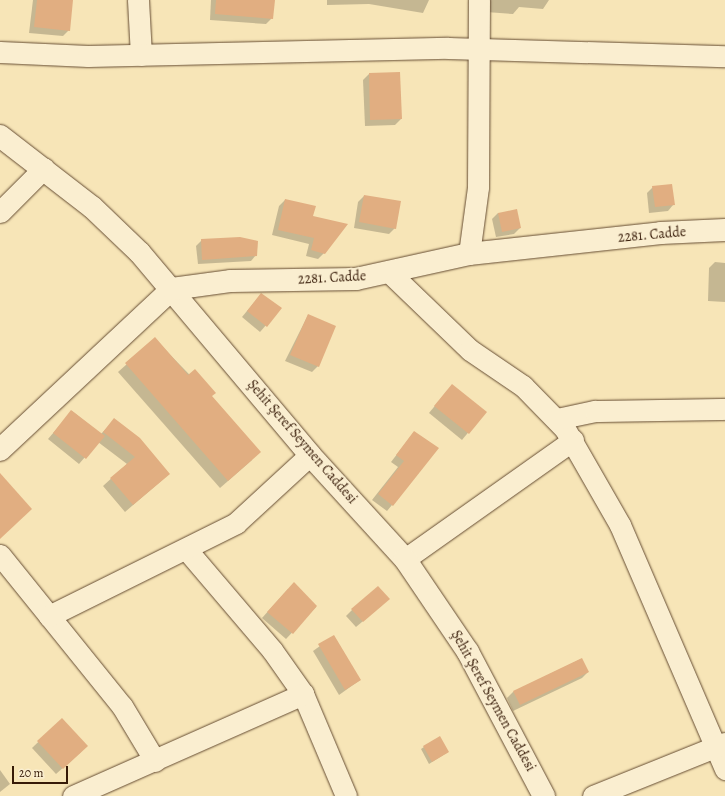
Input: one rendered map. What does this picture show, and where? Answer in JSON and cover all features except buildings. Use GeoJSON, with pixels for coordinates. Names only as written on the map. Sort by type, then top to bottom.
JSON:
{"type":"FeatureCollection","features":[{"type":"Feature","properties":{"kind":"street"},"geometry":{"type":"LineString","coordinates":[[138,0],[141,55]]}},
{"type":"Feature","properties":{"kind":"street"},"geometry":{"type":"LineString","coordinates":[[469,254],[478,187],[479,0]]}},
{"type":"Feature","properties":{"kind":"street"},"geometry":{"type":"LineString","coordinates":[[0,52],[141,55],[479,49],[725,56]]}},
{"type":"Feature","properties":{"kind":"street","name":"Şehit Şeref Seymen Caddesi"},"geometry":{"type":"LineString","coordinates":[[0,136],[44,168],[108,222],[172,289],[310,455],[405,559],[468,652],[544,796]]}},
{"type":"Feature","properties":{"kind":"street"},"geometry":{"type":"LineString","coordinates":[[0,212],[44,168]]}},
{"type":"Feature","properties":{"kind":"street","name":"2281. Cadde"},"geometry":{"type":"LineString","coordinates":[[172,289],[231,282],[356,279],[390,273],[469,254],[662,233],[725,230]]}},
{"type":"Feature","properties":{"kind":"street"},"geometry":{"type":"LineString","coordinates":[[390,273],[470,350],[523,386],[557,419],[573,440],[620,525],[720,745],[725,769]]}},
{"type":"Feature","properties":{"kind":"street"},"geometry":{"type":"LineString","coordinates":[[0,450],[172,289]]}},
{"type":"Feature","properties":{"kind":"street"},"geometry":{"type":"LineString","coordinates":[[557,419],[595,411],[725,409]]}},
{"type":"Feature","properties":{"kind":"street"},"geometry":{"type":"LineString","coordinates":[[405,559],[573,440]]}},
{"type":"Feature","properties":{"kind":"street"},"geometry":{"type":"LineString","coordinates":[[49,616],[236,523],[310,455]]}},
{"type":"Feature","properties":{"kind":"street"},"geometry":{"type":"LineString","coordinates":[[186,549],[272,650],[303,694],[346,796]]}},
{"type":"Feature","properties":{"kind":"street"},"geometry":{"type":"LineString","coordinates":[[0,555],[122,706],[155,761]]}},
{"type":"Feature","properties":{"kind":"street"},"geometry":{"type":"LineString","coordinates":[[73,796],[155,761],[303,694]]}},
{"type":"Feature","properties":{"kind":"street"},"geometry":{"type":"LineString","coordinates":[[593,796],[720,745]]}}]}
